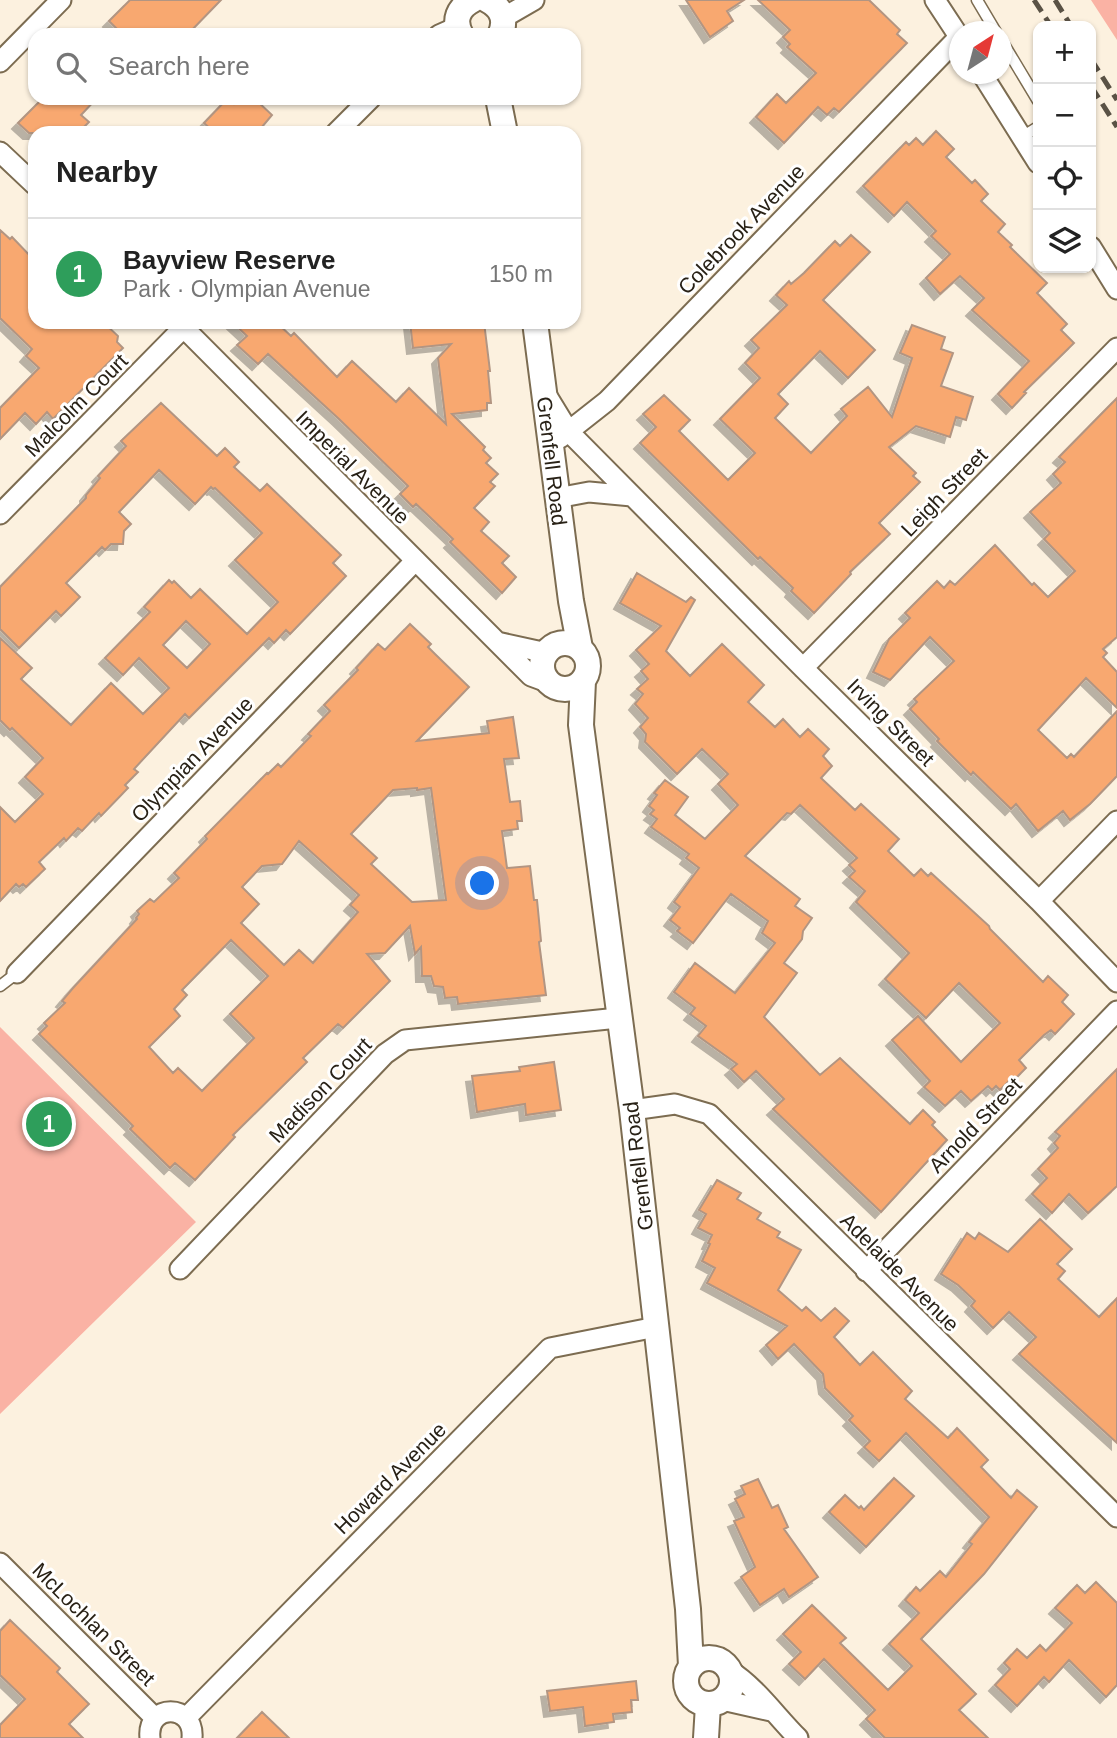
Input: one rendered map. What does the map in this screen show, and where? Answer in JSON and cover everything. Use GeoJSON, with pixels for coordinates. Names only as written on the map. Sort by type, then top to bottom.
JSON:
{"type":"FeatureCollection","features":[{"type":"Feature","properties":{"kind":"street"},"geometry":{"type":"LineString","coordinates":[[33,28],[61,0]]}},
{"type":"Feature","properties":{"kind":"street"},"geometry":{"type":"LineString","coordinates":[[453,28],[458,14],[534,0]]}},
{"type":"Feature","properties":{"kind":"street"},"geometry":{"type":"LineString","coordinates":[[935,0],[949,22]]}},
{"type":"Feature","properties":{"kind":"street"},"geometry":{"type":"LineString","coordinates":[[0,62],[28,34]]}},
{"type":"Feature","properties":{"kind":"street","name":"Colebrook Avenue"},"geometry":{"type":"LineString","coordinates":[[559,439],[607,401],[949,47]]}},
{"type":"Feature","properties":{"kind":"street"},"geometry":{"type":"LineString","coordinates":[[990,84],[1030,132]]}},
{"type":"Feature","properties":{"kind":"street"},"geometry":{"type":"LineString","coordinates":[[343,126],[364,105]]}},
{"type":"Feature","properties":{"kind":"street"},"geometry":{"type":"LineString","coordinates":[[499,105],[504,126]]}},
{"type":"Feature","properties":{"kind":"street"},"geometry":{"type":"LineString","coordinates":[[0,152],[28,178]]}},
{"type":"Feature","properties":{"kind":"street"},"geometry":{"type":"LineString","coordinates":[[1096,255],[1117,289]]}},
{"type":"Feature","properties":{"kind":"street","name":"Malcolm Court"},"geometry":{"type":"LineString","coordinates":[[0,514],[177,329]]}},
{"type":"Feature","properties":{"kind":"street","name":"Imperial Avenue"},"geometry":{"type":"LineString","coordinates":[[185,329],[531,676],[552,684]]}},
{"type":"Feature","properties":{"kind":"street","name":"Grenfell Road"},"geometry":{"type":"LineString","coordinates":[[536,329],[543,390],[559,439],[557,498],[570,601],[561,649],[542,666],[544,673],[581,725]]}},
{"type":"Feature","properties":{"kind":"street","name":"Leigh Street"},"geometry":{"type":"LineString","coordinates":[[803,668],[1117,348]]}},
{"type":"Feature","properties":{"kind":"street","name":"Irving Street"},"geometry":{"type":"LineString","coordinates":[[559,439],[632,496],[1040,901],[1117,982]]}},
{"type":"Feature","properties":{"kind":"street"},"geometry":{"type":"LineString","coordinates":[[557,498],[589,492],[632,496]]}},
{"type":"Feature","properties":{"kind":"street","name":"Olympian Avenue"},"geometry":{"type":"LineString","coordinates":[[17,973],[415,561]]}},
{"type":"Feature","properties":{"kind":"street"},"geometry":{"type":"LineString","coordinates":[[497,642],[561,649]]}},
{"type":"Feature","properties":{"kind":"street","name":"Grenfell Road"},"geometry":{"type":"LineString","coordinates":[[561,649],[585,654],[588,668],[583,681],[581,725],[632,1110],[688,1609],[711,1665]]}},
{"type":"Feature","properties":{"kind":"street"},"geometry":{"type":"LineString","coordinates":[[552,684],[559,688],[572,688],[583,681]]}},
{"type":"Feature","properties":{"kind":"street"},"geometry":{"type":"LineString","coordinates":[[1040,901],[1117,821]]}},
{"type":"Feature","properties":{"kind":"street","name":"Arnold Street"},"geometry":{"type":"LineString","coordinates":[[866,1271],[1117,1011]]}},
{"type":"Feature","properties":{"kind":"street","name":"Madison Court"},"geometry":{"type":"LineString","coordinates":[[180,1269],[385,1054],[405,1040],[618,1018]]}},
{"type":"Feature","properties":{"kind":"street","name":"Adelaide Avenue"},"geometry":{"type":"LineString","coordinates":[[632,1110],[674,1104],[709,1114],[1117,1517]]}},
{"type":"Feature","properties":{"kind":"street","name":"Howard Avenue"},"geometry":{"type":"LineString","coordinates":[[186,1718],[550,1348],[656,1327]]}},
{"type":"Feature","properties":{"kind":"street","name":"McLochlan Street"},"geometry":{"type":"LineString","coordinates":[[0,1563],[155,1718]]}},
{"type":"Feature","properties":{"kind":"street"},"geometry":{"type":"LineString","coordinates":[[711,1665],[685,1680],[694,1700],[771,1711]]}},
{"type":"Feature","properties":{"kind":"street"},"geometry":{"type":"LineString","coordinates":[[706,1738],[715,1702],[727,1695],[732,1683],[711,1665]]}},
{"type":"Feature","properties":{"kind":"street"},"geometry":{"type":"LineString","coordinates":[[711,1665],[745,1681],[798,1738]]}},
{"type":"Feature","properties":{"kind":"street"},"geometry":{"type":"LineString","coordinates":[[150,1738],[150,1727],[155,1718],[168,1711],[186,1718],[190,1724],[192,1738]]}},
{"type":"Feature","properties":{"kind":"lane"},"geometry":{"type":"LineString","coordinates":[[977,0],[989,21]]}},
{"type":"Feature","properties":{"kind":"lane"},"geometry":{"type":"LineString","coordinates":[[1012,58],[1033,93]]}},
{"type":"Feature","properties":{"kind":"lane","name":"Olympian Avenue"},"geometry":{"type":"LineString","coordinates":[[0,986],[17,973]]}},
{"type":"Feature","properties":{"kind":"shaded area"},"geometry":{"type":"Polygon","coordinates":[[[1091,0],[1117,0],[1117,40],[1091,0]]]}},
{"type":"Feature","properties":{"kind":"shaded area"},"geometry":{"type":"Polygon","coordinates":[[[0,1027],[196,1222],[0,1414],[0,1027]]]}},
{"type":"Feature","properties":{"kind":"building"},"geometry":{"type":"Polygon","coordinates":[[[130,0],[221,0],[194,28],[116,28],[109,21],[130,0]]]}},
{"type":"Feature","properties":{"kind":"building"},"geometry":{"type":"Polygon","coordinates":[[[686,0],[744,0],[727,11],[733,21],[710,37],[686,0]]]}},
{"type":"Feature","properties":{"kind":"building"},"geometry":{"type":"Polygon","coordinates":[[[758,0],[869,0],[900,30],[897,34],[907,43],[839,112],[834,108],[827,115],[818,107],[784,143],[756,117],[777,94],[786,103],[816,73],[787,47],[790,44],[783,37],[790,30],[758,0]]]}},
{"type":"Feature","properties":{"kind":"building"},"geometry":{"type":"Polygon","coordinates":[[[36,105],[90,105],[81,115],[89,122],[85,126],[28,126],[28,132],[18,123],[36,105]]]}},
{"type":"Feature","properties":{"kind":"building"},"geometry":{"type":"Polygon","coordinates":[[[221,105],[261,105],[272,115],[263,126],[207,126],[204,123],[221,105]]]}},
{"type":"Feature","properties":{"kind":"building"},"geometry":{"type":"Polygon","coordinates":[[[936,131],[954,149],[946,157],[972,183],[975,180],[988,194],[981,201],[1005,224],[998,232],[1033,269],[1033,273],[1037,273],[1047,283],[1037,293],[1067,324],[1061,330],[1074,343],[1024,392],[1026,393],[1012,408],[998,394],[1029,361],[972,310],[984,298],[960,276],[940,294],[926,278],[950,254],[931,236],[936,231],[907,202],[894,216],[863,186],[906,142],[909,145],[916,138],[923,145],[936,131]]]}},
{"type":"Feature","properties":{"kind":"building"},"geometry":{"type":"Polygon","coordinates":[[[0,230],[10,239],[12,237],[28,254],[28,329],[110,329],[118,336],[117,342],[123,348],[53,419],[47,412],[36,424],[25,413],[0,439],[0,408],[39,368],[26,356],[32,349],[0,318],[0,230]]]}},
{"type":"Feature","properties":{"kind":"building"},"geometry":{"type":"Polygon","coordinates":[[[851,235],[870,252],[823,300],[875,350],[848,378],[820,351],[778,394],[788,404],[775,418],[811,453],[847,416],[841,409],[868,387],[892,417],[912,358],[900,353],[912,325],[945,337],[941,349],[953,353],[941,386],[973,397],[966,420],[956,417],[950,437],[916,426],[889,447],[916,473],[913,476],[920,482],[879,523],[890,534],[850,572],[814,613],[791,591],[793,588],[760,557],[758,559],[640,443],[656,427],[643,414],[664,395],[690,420],[679,431],[728,480],[755,453],[720,419],[760,378],[745,363],[759,348],[751,340],[787,305],[776,295],[789,281],[791,284],[804,273],[835,241],[840,246],[851,235]]]}},
{"type":"Feature","properties":{"kind":"building"},"geometry":{"type":"Polygon","coordinates":[[[240,329],[284,329],[291,336],[294,333],[337,377],[352,361],[396,402],[409,388],[446,424],[438,358],[451,344],[413,348],[411,329],[485,329],[491,403],[487,403],[487,410],[452,414],[485,447],[483,450],[491,458],[486,463],[498,474],[490,482],[495,486],[474,508],[489,522],[481,531],[509,556],[502,563],[516,577],[502,593],[450,542],[453,539],[416,504],[413,507],[400,494],[408,486],[339,419],[268,354],[258,364],[237,345],[247,336],[240,329]]]}},
{"type":"Feature","properties":{"kind":"building"},"geometry":{"type":"Polygon","coordinates":[[[1117,398],[1117,637],[1103,649],[1107,653],[1103,657],[1117,672],[1117,708],[1086,678],[1038,730],[1067,758],[1071,754],[1074,757],[1117,711],[1117,776],[1070,820],[1063,811],[1038,831],[1016,804],[1011,809],[973,772],[971,775],[910,709],[917,702],[914,699],[954,661],[930,637],[890,680],[873,672],[889,639],[910,618],[905,613],[937,581],[944,588],[950,581],[955,585],[995,545],[1032,585],[1034,583],[1048,597],[1075,571],[1044,539],[1050,533],[1030,512],[1061,483],[1053,474],[1065,462],[1059,457],[1117,398]]]}},
{"type":"Feature","properties":{"kind":"building"},"geometry":{"type":"Polygon","coordinates":[[[161,403],[217,456],[225,448],[239,462],[234,467],[260,491],[267,484],[341,555],[333,563],[346,576],[290,634],[286,630],[274,643],[269,638],[189,718],[185,714],[134,769],[138,772],[125,785],[128,788],[101,816],[99,813],[82,831],[78,828],[66,841],[64,838],[39,862],[45,869],[26,887],[16,884],[0,901],[0,807],[15,822],[43,794],[25,777],[43,758],[0,720],[0,638],[32,668],[21,679],[71,725],[111,683],[143,714],[169,688],[139,658],[123,675],[105,658],[150,612],[144,607],[169,580],[172,583],[174,581],[191,598],[200,589],[247,634],[278,602],[235,560],[262,533],[215,488],[211,487],[195,504],[159,470],[119,512],[131,524],[124,531],[123,544],[111,544],[105,550],[102,547],[66,583],[80,597],[61,616],[56,611],[19,648],[0,629],[0,587],[86,498],[100,478],[98,476],[126,446],[121,441],[161,403]],[[186,621],[163,645],[187,668],[210,644],[186,621]]]}},
{"type":"Feature","properties":{"kind":"building"},"geometry":{"type":"Polygon","coordinates":[[[637,573],[686,602],[691,597],[695,600],[666,651],[690,676],[722,644],[764,685],[748,702],[775,727],[783,719],[800,737],[808,729],[829,749],[823,756],[832,766],[821,778],[855,810],[861,804],[899,839],[888,851],[914,876],[921,869],[928,876],[931,873],[989,926],[1043,982],[1048,976],[1068,995],[1062,1002],[1074,1014],[1055,1034],[1051,1030],[1044,1035],[1019,1060],[1026,1068],[1010,1084],[1008,1082],[1000,1090],[996,1086],[992,1090],[988,1086],[971,1101],[961,1091],[945,1106],[924,1087],[930,1081],[892,1040],[918,1016],[961,1062],[1000,1023],[959,983],[926,1018],[885,979],[909,953],[856,902],[865,891],[849,877],[855,871],[849,865],[857,858],[800,805],[791,814],[787,813],[745,856],[800,899],[795,906],[812,918],[803,931],[802,939],[784,963],[797,973],[764,1017],[820,1075],[840,1058],[910,1124],[923,1110],[935,1122],[932,1125],[947,1140],[881,1212],[773,1109],[784,1099],[756,1071],[744,1082],[731,1069],[737,1064],[698,1036],[706,1026],[690,1014],[695,1008],[674,992],[695,963],[735,993],[775,943],[762,933],[768,921],[731,894],[693,943],[677,931],[680,928],[670,920],[680,907],[674,902],[699,868],[686,858],[689,854],[651,827],[657,819],[650,814],[654,810],[649,806],[657,795],[654,793],[665,780],[688,797],[675,815],[705,839],[738,805],[718,784],[728,774],[702,749],[677,774],[645,742],[646,734],[640,727],[648,718],[635,704],[643,694],[637,689],[648,679],[641,671],[649,664],[636,650],[661,626],[620,603],[637,573]]]}},
{"type":"Feature","properties":{"kind":"building"},"geometry":{"type":"Polygon","coordinates":[[[410,624],[431,644],[428,647],[469,687],[417,741],[489,733],[487,721],[513,717],[519,758],[504,759],[510,802],[520,801],[522,821],[517,821],[518,829],[502,831],[507,868],[530,866],[534,900],[537,900],[546,995],[458,1004],[457,997],[445,998],[443,987],[434,986],[431,976],[422,976],[421,947],[415,954],[410,926],[385,953],[367,954],[390,981],[343,1028],[338,1024],[303,1058],[307,1062],[233,1135],[235,1137],[195,1180],[175,1163],[170,1168],[130,1129],[133,1126],[39,1034],[47,1026],[44,1023],[65,1003],[62,1001],[73,988],[137,919],[137,911],[150,899],[154,902],[179,878],[174,873],[207,839],[205,836],[267,773],[278,764],[281,767],[311,736],[308,734],[330,711],[324,705],[358,670],[356,668],[378,644],[385,650],[410,624]],[[431,788],[393,790],[351,834],[377,858],[371,864],[412,902],[446,900],[431,788]],[[299,841],[282,864],[262,866],[242,887],[259,904],[241,923],[284,965],[299,950],[313,963],[358,912],[350,905],[359,895],[299,841]],[[231,940],[182,990],[187,995],[174,1009],[180,1016],[149,1047],[173,1073],[178,1068],[202,1091],[254,1038],[230,1014],[268,976],[231,940]]]}},
{"type":"Feature","properties":{"kind":"building"},"geometry":{"type":"Polygon","coordinates":[[[554,1062],[561,1110],[526,1115],[525,1104],[477,1112],[472,1076],[520,1071],[519,1067],[554,1062]]]}},
{"type":"Feature","properties":{"kind":"building"},"geometry":{"type":"Polygon","coordinates":[[[1117,1069],[1117,1186],[1088,1213],[1069,1194],[1052,1213],[1032,1194],[1047,1178],[1038,1169],[1058,1148],[1054,1143],[1060,1136],[1055,1132],[1117,1069]]]}},
{"type":"Feature","properties":{"kind":"building"},"geometry":{"type":"Polygon","coordinates":[[[717,1180],[741,1193],[737,1199],[761,1213],[757,1219],[780,1232],[777,1237],[801,1250],[778,1290],[802,1311],[806,1307],[821,1321],[835,1308],[849,1321],[834,1337],[860,1365],[873,1352],[912,1391],[905,1399],[948,1438],[957,1428],[988,1460],[981,1467],[1011,1498],[1017,1490],[1037,1507],[984,1574],[921,1639],[976,1694],[959,1710],[988,1738],[885,1738],[866,1719],[875,1710],[824,1659],[805,1679],[789,1664],[801,1652],[783,1634],[812,1605],[846,1638],[840,1643],[888,1690],[912,1666],[889,1644],[919,1613],[905,1600],[916,1587],[920,1591],[940,1571],[946,1577],[989,1517],[906,1433],[879,1461],[864,1447],[870,1441],[849,1420],[853,1416],[825,1388],[823,1374],[794,1344],[778,1359],[766,1345],[787,1326],[707,1283],[715,1268],[702,1261],[712,1235],[698,1228],[706,1214],[699,1210],[717,1180]]]}},
{"type":"Feature","properties":{"kind":"building"},"geometry":{"type":"Polygon","coordinates":[[[1040,1219],[1072,1249],[1057,1264],[1065,1271],[1058,1279],[1099,1317],[1117,1298],[1117,1443],[1019,1354],[1036,1337],[1009,1312],[993,1328],[971,1306],[975,1301],[941,1274],[967,1233],[975,1239],[979,1233],[1008,1252],[1040,1219]]]}},
{"type":"Feature","properties":{"kind":"building"},"geometry":{"type":"Polygon","coordinates":[[[894,1478],[914,1496],[866,1547],[829,1512],[845,1495],[864,1510],[894,1478]]]}},
{"type":"Feature","properties":{"kind":"building"},"geometry":{"type":"Polygon","coordinates":[[[758,1479],[772,1508],[778,1505],[788,1527],[784,1529],[818,1577],[789,1597],[784,1589],[760,1605],[741,1577],[755,1567],[734,1521],[744,1517],[735,1499],[745,1494],[741,1486],[758,1479]]]}},
{"type":"Feature","properties":{"kind":"building"},"geometry":{"type":"Polygon","coordinates":[[[1096,1582],[1117,1603],[1117,1685],[1106,1697],[1069,1660],[1049,1682],[1044,1677],[1017,1706],[995,1685],[1010,1669],[1004,1663],[1017,1649],[1027,1658],[1040,1645],[1046,1651],[1072,1623],[1055,1608],[1077,1585],[1085,1593],[1096,1582]]]}},
{"type":"Feature","properties":{"kind":"building"},"geometry":{"type":"Polygon","coordinates":[[[10,1620],[60,1668],[57,1672],[89,1704],[69,1724],[83,1738],[0,1738],[0,1725],[25,1699],[0,1675],[0,1631],[10,1620]]]}},
{"type":"Feature","properties":{"kind":"building"},"geometry":{"type":"Polygon","coordinates":[[[636,1681],[638,1700],[631,1700],[632,1712],[613,1714],[614,1722],[585,1726],[583,1707],[550,1711],[547,1691],[636,1681]]]}},
{"type":"Feature","properties":{"kind":"building"},"geometry":{"type":"Polygon","coordinates":[[[262,1712],[289,1738],[237,1738],[262,1712]]]}},
{"type":"Feature","properties":{"kind":"railway"},"geometry":{"type":"LineString","coordinates":[[1034,0],[1048,21]]}},
{"type":"Feature","properties":{"kind":"railway"},"geometry":{"type":"LineString","coordinates":[[1055,0],[1068,21]]}},
{"type":"Feature","properties":{"kind":"railway"},"geometry":{"type":"LineString","coordinates":[[1096,67],[1117,100]]}},
{"type":"Feature","properties":{"kind":"railway"},"geometry":{"type":"LineString","coordinates":[[1096,94],[1117,127]]}},
{"type":"Feature","properties":{"kind":"place","name":"Bayview Reserve"},"geometry":{"type":"Point","coordinates":[49,1124]}}]}
